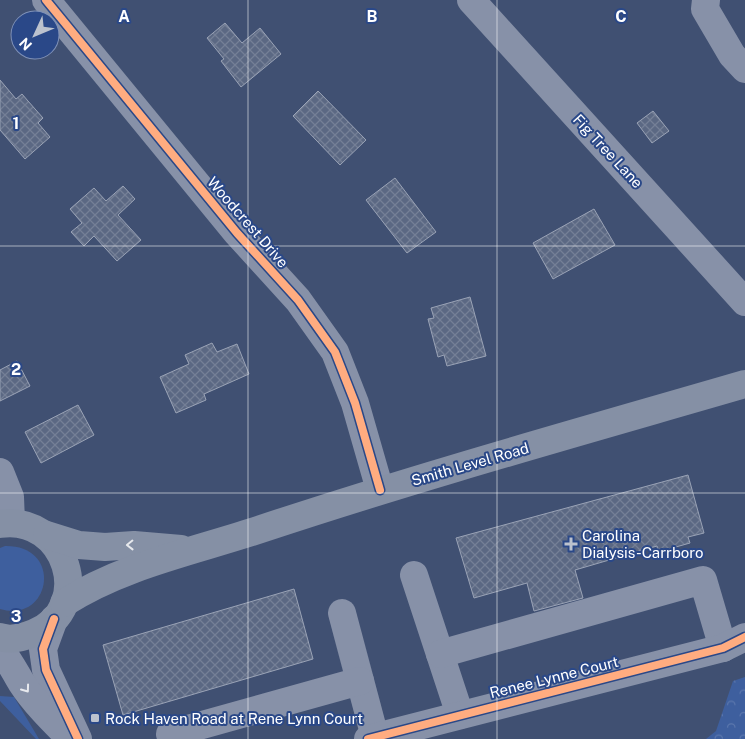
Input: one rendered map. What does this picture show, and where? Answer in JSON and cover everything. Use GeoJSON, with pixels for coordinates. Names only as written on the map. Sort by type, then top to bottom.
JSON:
{"type":"FeatureCollection","features":[{"type":"Feature","properties":{"kind":"main road","name":"Smith Level Road"},"geometry":{"type":"LineString","coordinates":[[0,637],[24,637],[40,630],[59,611],[85,590],[112,577],[380,490],[745,384]]}},
{"type":"Feature","properties":{"kind":"main road","name":"Smith Level Road"},"geometry":{"type":"LineString","coordinates":[[5,523],[30,526],[47,535],[79,544],[106,547],[134,545],[196,550]]}},
{"type":"Feature","properties":{"kind":"main road"},"geometry":{"type":"LineString","coordinates":[[47,535],[60,550],[67,568],[68,586],[59,611]]}},
{"type":"Feature","properties":{"kind":"street","name":"Woodcrest Drive"},"geometry":{"type":"LineString","coordinates":[[46,0],[237,233],[298,300],[335,352],[354,403],[380,490]]}},
{"type":"Feature","properties":{"kind":"street","name":"Fig Tree Lane"},"geometry":{"type":"LineString","coordinates":[[470,0],[745,302]]}},
{"type":"Feature","properties":{"kind":"street"},"geometry":{"type":"LineString","coordinates":[[706,0],[705,8],[732,55],[745,69]]}},
{"type":"Feature","properties":{"kind":"street"},"geometry":{"type":"LineString","coordinates":[[0,472],[10,496],[5,523]]}},
{"type":"Feature","properties":{"kind":"street"},"geometry":{"type":"LineString","coordinates":[[414,575],[460,715]]}},
{"type":"Feature","properties":{"kind":"street"},"geometry":{"type":"LineString","coordinates":[[440,654],[702,580],[734,642]]}},
{"type":"Feature","properties":{"kind":"street"},"geometry":{"type":"LineString","coordinates":[[59,611],[44,649],[46,670],[78,739]]}},
{"type":"Feature","properties":{"kind":"street"},"geometry":{"type":"LineString","coordinates":[[342,613],[360,681],[372,738]]}},
{"type":"Feature","properties":{"kind":"street","name":"Renee Lynne Court"},"geometry":{"type":"LineString","coordinates":[[372,738],[428,732],[460,715],[734,642]]}},
{"type":"Feature","properties":{"kind":"street"},"geometry":{"type":"LineString","coordinates":[[0,649],[11,661],[33,698],[72,739]]}},
{"type":"Feature","properties":{"kind":"street"},"geometry":{"type":"LineString","coordinates":[[170,734],[360,681]]}},
{"type":"Feature","properties":{"kind":"green space"},"geometry":{"type":"Polygon","coordinates":[[[5,546],[24,549],[36,558],[43,569],[44,583],[40,595],[31,605],[17,611],[0,609],[0,548],[5,546]]]}},
{"type":"Feature","properties":{"kind":"green space"},"geometry":{"type":"Polygon","coordinates":[[[745,677],[745,739],[706,739],[716,731],[733,681],[745,677]]]}},
{"type":"Feature","properties":{"kind":"green space"},"geometry":{"type":"Polygon","coordinates":[[[0,696],[14,697],[39,739],[36,739],[0,701],[0,696]]]}},
{"type":"Feature","properties":{"kind":"building"},"geometry":{"type":"Polygon","coordinates":[[[225,23],[242,43],[260,28],[281,54],[241,87],[221,61],[224,59],[207,38],[225,23]]]}},
{"type":"Feature","properties":{"kind":"building"},"geometry":{"type":"Polygon","coordinates":[[[0,80],[16,99],[22,94],[43,118],[38,123],[50,137],[25,159],[0,130],[0,80]]]}},
{"type":"Feature","properties":{"kind":"building"},"geometry":{"type":"Polygon","coordinates":[[[318,91],[366,140],[340,165],[293,116],[318,91]]]}},
{"type":"Feature","properties":{"kind":"building"},"geometry":{"type":"Polygon","coordinates":[[[653,111],[669,131],[652,143],[637,123],[653,111]]]}},
{"type":"Feature","properties":{"kind":"building"},"geometry":{"type":"Polygon","coordinates":[[[395,178],[436,232],[407,253],[366,200],[395,178]]]}},
{"type":"Feature","properties":{"kind":"building"},"geometry":{"type":"Polygon","coordinates":[[[123,186],[135,199],[118,215],[141,240],[117,261],[94,236],[84,246],[71,232],[82,223],[70,209],[94,188],[106,201],[123,186]]]}},
{"type":"Feature","properties":{"kind":"building"},"geometry":{"type":"Polygon","coordinates":[[[594,209],[615,245],[553,279],[533,243],[594,209]]]}},
{"type":"Feature","properties":{"kind":"building"},"geometry":{"type":"Polygon","coordinates":[[[470,297],[486,356],[447,366],[444,355],[438,357],[428,319],[434,318],[431,308],[470,297]]]}},
{"type":"Feature","properties":{"kind":"building"},"geometry":{"type":"Polygon","coordinates":[[[212,343],[217,352],[237,344],[249,374],[204,394],[206,400],[176,413],[160,377],[189,364],[185,355],[212,343]]]}},
{"type":"Feature","properties":{"kind":"building"},"geometry":{"type":"Polygon","coordinates":[[[17,361],[30,386],[0,401],[0,370],[17,361]]]}},
{"type":"Feature","properties":{"kind":"building"},"geometry":{"type":"Polygon","coordinates":[[[78,405],[94,435],[41,463],[25,432],[78,405]]]}},
{"type":"Feature","properties":{"kind":"building","name":"Carolina Dialysis-Carrboro"},"geometry":{"type":"Polygon","coordinates":[[[688,475],[704,533],[688,537],[690,543],[658,552],[657,546],[575,570],[583,598],[534,611],[527,583],[474,598],[456,538],[688,475]]]}},
{"type":"Feature","properties":{"kind":"building"},"geometry":{"type":"Polygon","coordinates":[[[294,589],[313,659],[123,715],[103,645],[294,589]]]}},
{"type":"Feature","properties":{"kind":"cycle path"},"geometry":{"type":"LineString","coordinates":[[46,0],[237,233],[298,300],[335,352],[355,403],[380,490]]}},
{"type":"Feature","properties":{"kind":"cycle path"},"geometry":{"type":"LineString","coordinates":[[54,619],[43,649],[46,670],[78,739]]}},
{"type":"Feature","properties":{"kind":"cycle path"},"geometry":{"type":"LineString","coordinates":[[368,739],[723,648],[745,637]]}},
{"type":"Feature","properties":{"kind":"place","name":"Carolina Dialysis-Carrboro"},"geometry":{"type":"Point","coordinates":[571,544]}},
{"type":"Feature","properties":{"kind":"place","name":"Rock Haven Road at Rene Lynn Court"},"geometry":{"type":"Point","coordinates":[95,718]}}]}
